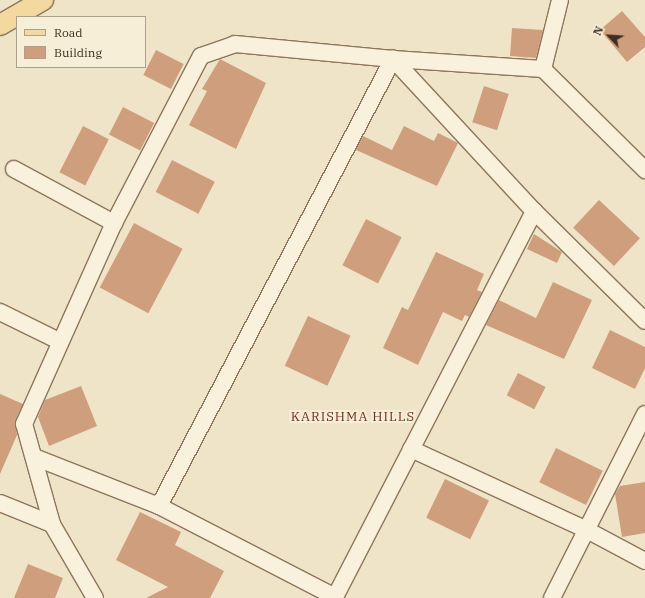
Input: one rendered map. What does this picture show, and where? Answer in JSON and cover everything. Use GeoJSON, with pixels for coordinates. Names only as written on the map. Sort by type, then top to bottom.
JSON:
{"type":"FeatureCollection","features":[{"type":"Feature","properties":{"kind":"main road"},"geometry":{"type":"LineString","coordinates":[[0,11],[18,0]]}},
{"type":"Feature","properties":{"kind":"main road"},"geometry":{"type":"LineString","coordinates":[[0,25],[43,0]]}},
{"type":"Feature","properties":{"kind":"street"},"geometry":{"type":"LineString","coordinates":[[543,69],[560,0]]}},
{"type":"Feature","properties":{"kind":"street"},"geometry":{"type":"LineString","coordinates":[[95,598],[52,524],[24,424],[59,341],[114,223],[201,56],[235,44],[393,59],[543,69],[645,170]]}},
{"type":"Feature","properties":{"kind":"street"},"geometry":{"type":"LineString","coordinates":[[393,59],[534,211],[645,321]]}},
{"type":"Feature","properties":{"kind":"street"},"geometry":{"type":"LineString","coordinates":[[159,506],[393,59]]}},
{"type":"Feature","properties":{"kind":"street"},"geometry":{"type":"LineString","coordinates":[[14,170],[114,223]]}},
{"type":"Feature","properties":{"kind":"street"},"geometry":{"type":"LineString","coordinates":[[34,457],[159,506],[334,597],[534,211]]}},
{"type":"Feature","properties":{"kind":"street"},"geometry":{"type":"LineString","coordinates":[[0,312],[59,341]]}},
{"type":"Feature","properties":{"kind":"street"},"geometry":{"type":"LineString","coordinates":[[552,598],[645,414]]}},
{"type":"Feature","properties":{"kind":"street"},"geometry":{"type":"LineString","coordinates":[[412,449],[586,529],[645,561]]}},
{"type":"Feature","properties":{"kind":"street"},"geometry":{"type":"LineString","coordinates":[[0,503],[52,524]]}},
{"type":"Feature","properties":{"kind":"building"},"geometry":{"type":"Polygon","coordinates":[[[622,11],[645,37],[645,47],[627,62],[600,30],[622,11]]]}},
{"type":"Feature","properties":{"kind":"building"},"geometry":{"type":"Polygon","coordinates":[[[512,28],[543,30],[536,58],[510,56],[512,28]]]}},
{"type":"Feature","properties":{"kind":"building"},"geometry":{"type":"Polygon","coordinates":[[[156,50],[184,64],[171,89],[143,75],[156,50]]]}},
{"type":"Feature","properties":{"kind":"building"},"geometry":{"type":"Polygon","coordinates":[[[220,59],[266,83],[236,149],[189,125],[207,91],[202,89],[220,59]]]}},
{"type":"Feature","properties":{"kind":"building"},"geometry":{"type":"Polygon","coordinates":[[[484,86],[509,94],[497,130],[472,122],[484,86]]]}},
{"type":"Feature","properties":{"kind":"building"},"geometry":{"type":"Polygon","coordinates":[[[123,107],[154,123],[140,151],[109,135],[123,107]]]}},
{"type":"Feature","properties":{"kind":"building"},"geometry":{"type":"Polygon","coordinates":[[[83,126],[109,139],[85,185],[59,172],[83,126]]]}},
{"type":"Feature","properties":{"kind":"building"},"geometry":{"type":"Polygon","coordinates":[[[404,126],[434,141],[438,133],[458,143],[437,186],[356,150],[363,136],[392,150],[404,126]]]}},
{"type":"Feature","properties":{"kind":"building"},"geometry":{"type":"Polygon","coordinates":[[[172,160],[215,182],[198,214],[156,192],[172,160]]]}},
{"type":"Feature","properties":{"kind":"building"},"geometry":{"type":"Polygon","coordinates":[[[599,200],[640,238],[614,266],[573,228],[599,200]]]}},
{"type":"Feature","properties":{"kind":"building"},"geometry":{"type":"Polygon","coordinates":[[[366,219],[402,237],[378,283],[342,265],[366,219]]]}},
{"type":"Feature","properties":{"kind":"building"},"geometry":{"type":"Polygon","coordinates":[[[134,223],[183,249],[148,313],[100,287],[134,223]]]}},
{"type":"Feature","properties":{"kind":"building"},"geometry":{"type":"Polygon","coordinates":[[[534,234],[562,252],[557,263],[527,249],[534,234]]]}},
{"type":"Feature","properties":{"kind":"building"},"geometry":{"type":"Polygon","coordinates":[[[436,252],[484,274],[477,290],[482,292],[469,317],[465,315],[462,321],[443,312],[418,365],[383,348],[402,307],[408,310],[436,252]]]}},
{"type":"Feature","properties":{"kind":"building"},"geometry":{"type":"Polygon","coordinates":[[[553,282],[592,300],[564,359],[486,325],[499,300],[536,318],[553,282]]]}},
{"type":"Feature","properties":{"kind":"building"},"geometry":{"type":"Polygon","coordinates":[[[308,316],[351,336],[327,386],[285,366],[308,316]]]}},
{"type":"Feature","properties":{"kind":"building"},"geometry":{"type":"Polygon","coordinates":[[[610,330],[645,347],[645,368],[635,389],[592,368],[610,330]]]}},
{"type":"Feature","properties":{"kind":"building"},"geometry":{"type":"Polygon","coordinates":[[[518,373],[546,387],[534,409],[507,395],[518,373]]]}},
{"type":"Feature","properties":{"kind":"building"},"geometry":{"type":"Polygon","coordinates":[[[81,386],[97,426],[49,446],[38,417],[45,400],[81,386]]]}},
{"type":"Feature","properties":{"kind":"building"},"geometry":{"type":"Polygon","coordinates":[[[0,394],[23,404],[15,421],[17,435],[0,474],[0,394]]]}},
{"type":"Feature","properties":{"kind":"building"},"geometry":{"type":"Polygon","coordinates":[[[556,448],[603,471],[586,505],[539,482],[556,448]]]}},
{"type":"Feature","properties":{"kind":"building"},"geometry":{"type":"Polygon","coordinates":[[[445,479],[489,500],[470,539],[426,518],[445,479]]]}},
{"type":"Feature","properties":{"kind":"building"},"geometry":{"type":"Polygon","coordinates":[[[645,482],[645,533],[622,537],[615,494],[620,486],[645,482]]]}},
{"type":"Feature","properties":{"kind":"building"},"geometry":{"type":"Polygon","coordinates":[[[140,512],[181,532],[175,545],[224,571],[210,598],[146,598],[168,587],[116,560],[140,512]]]}},
{"type":"Feature","properties":{"kind":"building"},"geometry":{"type":"Polygon","coordinates":[[[28,564],[63,578],[55,598],[14,598],[28,564]]]}},
{"type":"Feature","properties":{"kind":"district","name":"KARISHMA HILLS"},"geometry":{"type":"Point","coordinates":[353,417]}}]}
